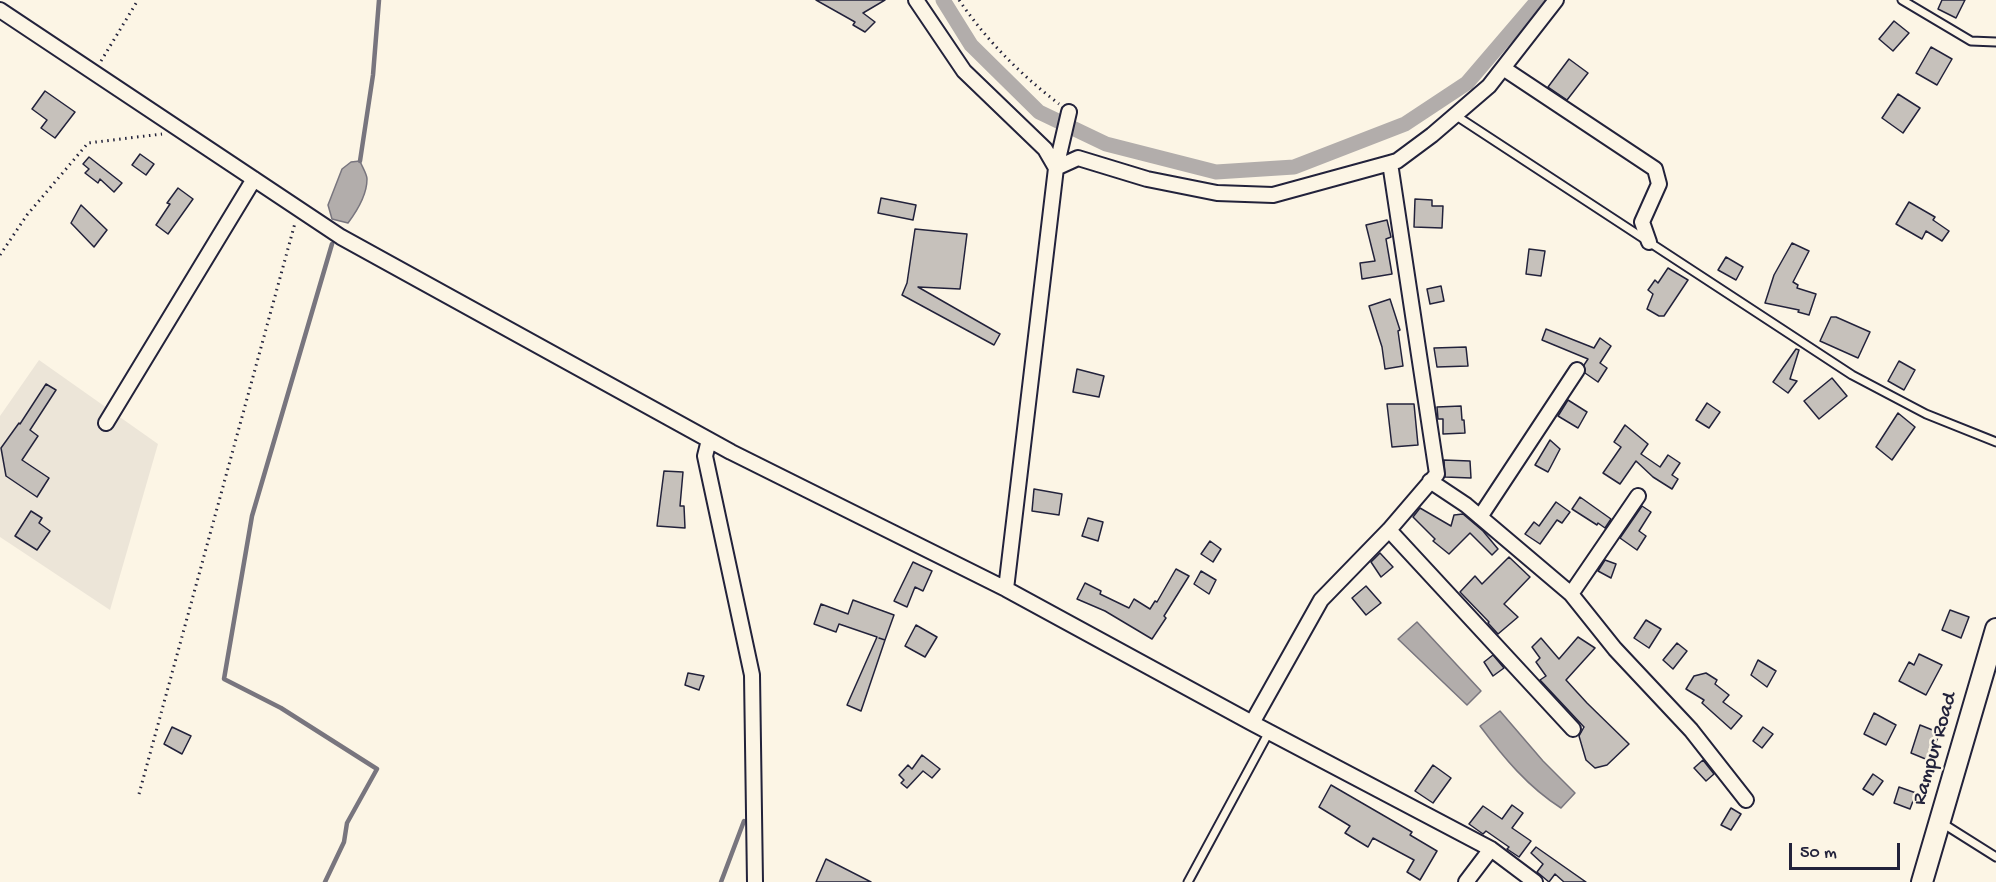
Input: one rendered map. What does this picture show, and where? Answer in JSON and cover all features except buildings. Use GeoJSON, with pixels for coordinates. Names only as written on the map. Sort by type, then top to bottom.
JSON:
{"type":"FeatureCollection","features":[{"type":"Feature","properties":{"kind":"main road","name":"Rampur Road"},"geometry":{"type":"LineString","coordinates":[[1922,882],[1996,629]]}},
{"type":"Feature","properties":{"kind":"street"},"geometry":{"type":"LineString","coordinates":[[916,0],[964,72],[1045,149],[1056,168]]}},
{"type":"Feature","properties":{"kind":"street"},"geometry":{"type":"LineString","coordinates":[[1056,168],[1078,158],[1147,179],[1217,193],[1273,195],[1397,161],[1432,135],[1489,86],[1556,0]]}},
{"type":"Feature","properties":{"kind":"street"},"geometry":{"type":"LineString","coordinates":[[0,10],[341,237],[709,440],[1006,589],[1252,723],[1491,849],[1535,882]]}},
{"type":"Feature","properties":{"kind":"street"},"geometry":{"type":"LineString","coordinates":[[1503,68],[1654,169],[1659,184],[1642,222],[1649,242]]}},
{"type":"Feature","properties":{"kind":"street"},"geometry":{"type":"LineString","coordinates":[[1006,589],[1056,168],[1061,138],[1069,112]]}},
{"type":"Feature","properties":{"kind":"street"},"geometry":{"type":"LineString","coordinates":[[1252,723],[1321,600],[1389,530],[1437,474],[1390,163]]}},
{"type":"Feature","properties":{"kind":"street"},"geometry":{"type":"LineString","coordinates":[[106,423],[254,179]]}},
{"type":"Feature","properties":{"kind":"street"},"geometry":{"type":"LineString","coordinates":[[1480,517],[1577,370]]}},
{"type":"Feature","properties":{"kind":"street"},"geometry":{"type":"LineString","coordinates":[[709,440],[705,456],[752,675],[755,882]]}},
{"type":"Feature","properties":{"kind":"street"},"geometry":{"type":"LineString","coordinates":[[1431,481],[1466,505],[1571,594],[1615,650],[1691,730],[1746,800]]}},
{"type":"Feature","properties":{"kind":"street"},"geometry":{"type":"LineString","coordinates":[[1571,594],[1638,496]]}},
{"type":"Feature","properties":{"kind":"street"},"geometry":{"type":"LineString","coordinates":[[1389,530],[1573,729]]}},
{"type":"Feature","properties":{"kind":"street"},"geometry":{"type":"LineString","coordinates":[[1466,882],[1491,849]]}},
{"type":"Feature","properties":{"kind":"lane"},"geometry":{"type":"LineString","coordinates":[[1902,0],[1971,41],[1996,42]]}},
{"type":"Feature","properties":{"kind":"lane"},"geometry":{"type":"LineString","coordinates":[[1455,115],[1851,375],[1926,414],[1996,442]]}},
{"type":"Feature","properties":{"kind":"lane"},"geometry":{"type":"LineString","coordinates":[[1188,882],[1269,732]]}},
{"type":"Feature","properties":{"kind":"lane"},"geometry":{"type":"LineString","coordinates":[[1940,822],[1996,857]]}},
{"type":"Feature","properties":{"kind":"path"},"geometry":{"type":"LineString","coordinates":[[94,73],[138,0]]}},
{"type":"Feature","properties":{"kind":"path"},"geometry":{"type":"LineString","coordinates":[[959,0],[1004,58],[1069,112]]}},
{"type":"Feature","properties":{"kind":"path"},"geometry":{"type":"LineString","coordinates":[[0,255],[27,215],[88,143],[181,131]]}},
{"type":"Feature","properties":{"kind":"path"},"geometry":{"type":"LineString","coordinates":[[139,794],[299,209]]}},
{"type":"Feature","properties":{"kind":"shaded area"},"geometry":{"type":"Polygon","coordinates":[[[360,161],[367,179],[361,202],[348,223],[332,219],[328,205],[342,169],[351,162],[360,161]]]}},
{"type":"Feature","properties":{"kind":"shaded area"},"geometry":{"type":"Polygon","coordinates":[[[39,360],[158,444],[110,610],[0,537],[0,416],[39,360]]]}},
{"type":"Feature","properties":{"kind":"shaded area"},"geometry":{"type":"Polygon","coordinates":[[[1417,622],[1481,691],[1467,705],[1398,639],[1417,622]]]}},
{"type":"Feature","properties":{"kind":"shaded area"},"geometry":{"type":"Polygon","coordinates":[[[1500,711],[1543,761],[1575,793],[1561,808],[1517,771],[1480,726],[1500,711]]]}},
{"type":"Feature","properties":{"kind":"waterway"},"geometry":{"type":"LineString","coordinates":[[360,161],[373,75],[379,0]]}},
{"type":"Feature","properties":{"kind":"waterway"},"geometry":{"type":"LineString","coordinates":[[943,0],[971,45],[1039,112],[1106,144],[1216,172],[1294,167],[1405,124],[1467,83],[1538,0]]}},
{"type":"Feature","properties":{"kind":"waterway"},"geometry":{"type":"LineString","coordinates":[[325,882],[344,842],[347,823],[377,769],[281,708],[224,679],[252,516],[332,244]]}},
{"type":"Feature","properties":{"kind":"waterway"},"geometry":{"type":"LineString","coordinates":[[721,882],[744,821]]}}]}
